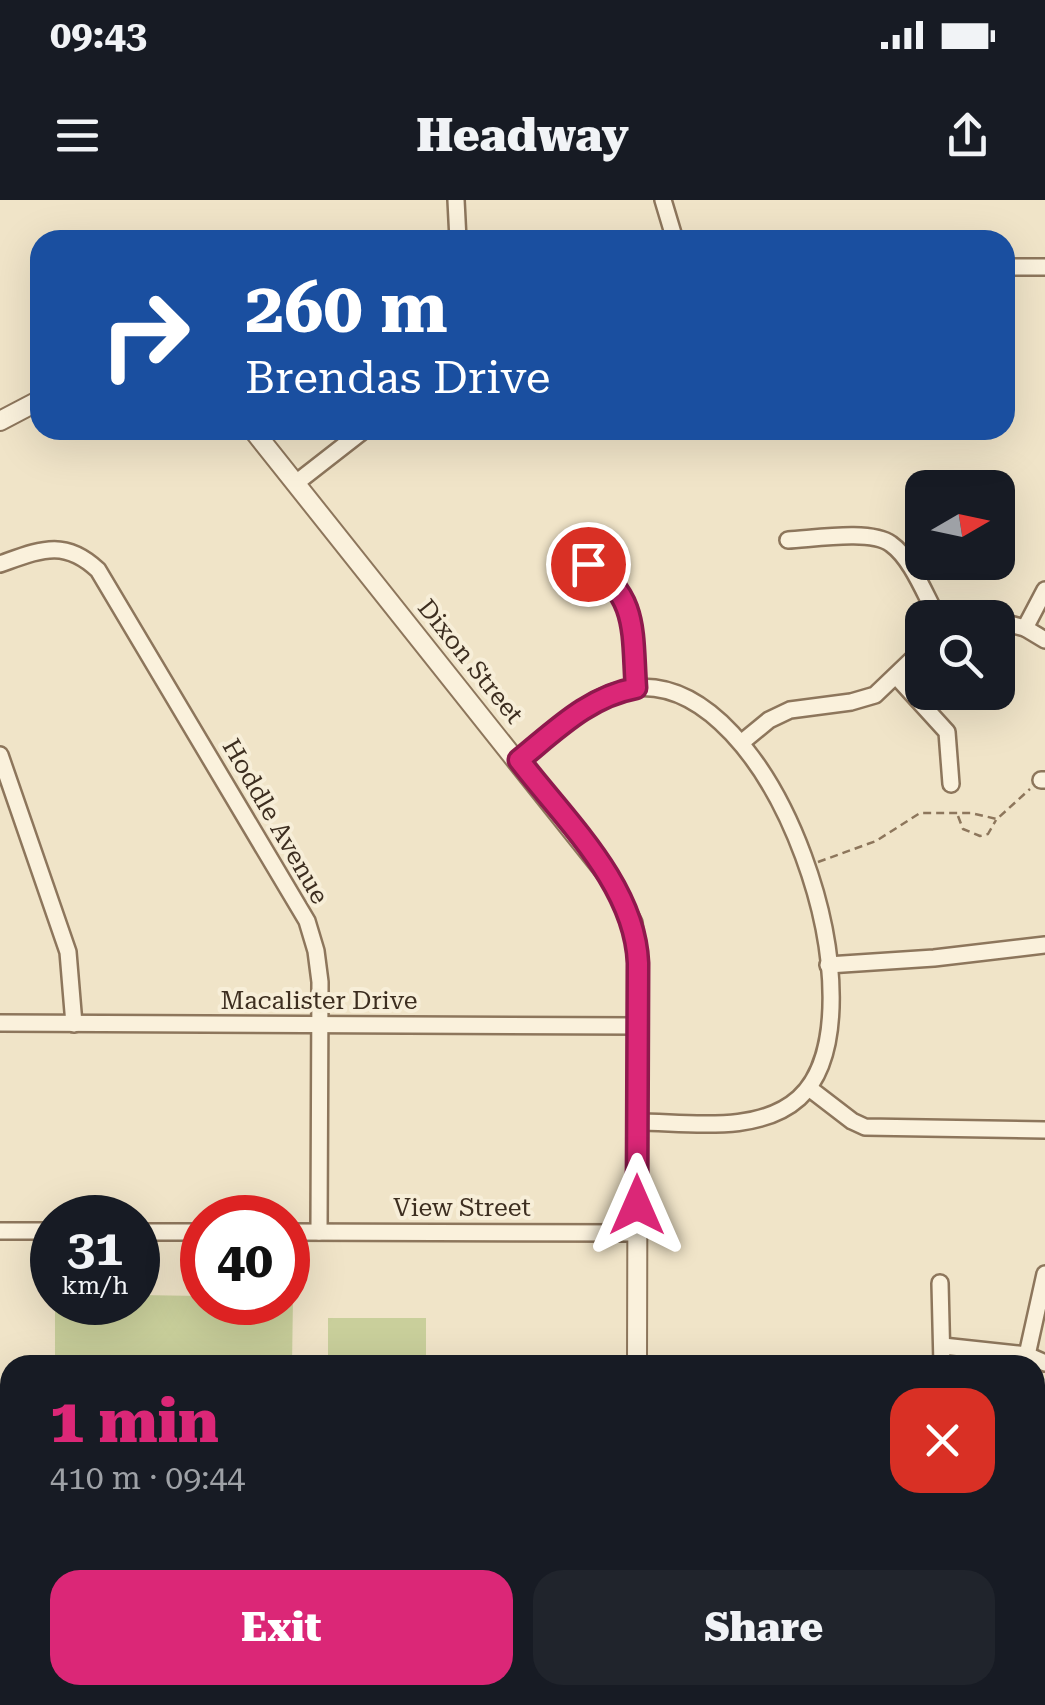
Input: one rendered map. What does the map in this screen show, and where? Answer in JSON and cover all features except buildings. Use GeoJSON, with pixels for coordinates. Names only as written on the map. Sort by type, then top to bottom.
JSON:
{"type":"FeatureCollection","features":[{"type":"Feature","properties":{"kind":"street"},"geometry":{"type":"LineString","coordinates":[[456,200],[458,230]]}},
{"type":"Feature","properties":{"kind":"street"},"geometry":{"type":"LineString","coordinates":[[663,200],[672,230]]}},
{"type":"Feature","properties":{"kind":"street"},"geometry":{"type":"LineString","coordinates":[[1015,266],[1045,266]]}},
{"type":"Feature","properties":{"kind":"street"},"geometry":{"type":"LineString","coordinates":[[0,422],[30,406]]}},
{"type":"Feature","properties":{"kind":"street","name":"Dixon Street"},"geometry":{"type":"LineString","coordinates":[[262,440],[519,760],[612,880],[627,908],[638,950],[637,1355]]}},
{"type":"Feature","properties":{"kind":"street"},"geometry":{"type":"LineString","coordinates":[[296,483],[351,440]]}},
{"type":"Feature","properties":{"kind":"street"},"geometry":{"type":"LineString","coordinates":[[788,540],[870,537],[890,543],[900,552],[928,600]]}},
{"type":"Feature","properties":{"kind":"street","name":"Hoddle Avenue"},"geometry":{"type":"LineString","coordinates":[[0,564],[46,550],[64,549],[82,556],[98,570],[307,922],[320,982],[319,1232]]}},
{"type":"Feature","properties":{"kind":"street"},"geometry":{"type":"LineString","coordinates":[[588,564],[617,586],[626,602],[636,688]]}},
{"type":"Feature","properties":{"kind":"street"},"geometry":{"type":"LineString","coordinates":[[1025,628],[1045,590]]}},
{"type":"Feature","properties":{"kind":"street"},"geometry":{"type":"LineString","coordinates":[[1015,625],[1045,640]]}},
{"type":"Feature","properties":{"kind":"street"},"geometry":{"type":"LineString","coordinates":[[741,743],[769,720],[790,710],[864,700],[875,695],[905,667]]}},
{"type":"Feature","properties":{"kind":"street"},"geometry":{"type":"LineString","coordinates":[[896,676],[947,732],[951,784]]}},
{"type":"Feature","properties":{"kind":"street"},"geometry":{"type":"LineString","coordinates":[[519,760],[604,696],[636,688],[657,688],[698,702],[716,715],[741,743],[780,803],[807,865],[821,916],[828,965],[826,1048],[820,1070],[809,1088],[780,1110],[734,1123],[637,1122]]}},
{"type":"Feature","properties":{"kind":"street"},"geometry":{"type":"LineString","coordinates":[[0,755],[68,952],[74,1024]]}},
{"type":"Feature","properties":{"kind":"street"},"geometry":{"type":"LineString","coordinates":[[828,965],[1045,945]]}},
{"type":"Feature","properties":{"kind":"street","name":"Macalister Drive"},"geometry":{"type":"LineString","coordinates":[[0,1023],[638,1026]]}},
{"type":"Feature","properties":{"kind":"street"},"geometry":{"type":"LineString","coordinates":[[809,1088],[865,1127],[1045,1130]]}},
{"type":"Feature","properties":{"kind":"street"},"geometry":{"type":"LineString","coordinates":[[0,1231],[30,1232]]}},
{"type":"Feature","properties":{"kind":"street","name":"View Street"},"geometry":{"type":"LineString","coordinates":[[310,1232],[637,1232]]}},
{"type":"Feature","properties":{"kind":"street"},"geometry":{"type":"LineString","coordinates":[[943,1346],[1027,1355],[1045,1274]]}},
{"type":"Feature","properties":{"kind":"street"},"geometry":{"type":"LineString","coordinates":[[940,1283],[943,1355]]}},
{"type":"Feature","properties":{"kind":"path"},"geometry":{"type":"LineString","coordinates":[[958,814],[963,829],[980,836],[988,834],[997,819],[1043,780]]}},
{"type":"Feature","properties":{"kind":"path"},"geometry":{"type":"LineString","coordinates":[[807,865],[876,842],[920,813],[971,813],[997,819]]}},
{"type":"Feature","properties":{"kind":"green space"},"geometry":{"type":"Polygon","coordinates":[[[160,1295],[180,1296],[180,1325],[293,1325],[292,1355],[55,1355],[55,1325],[160,1325],[160,1295]]]}},
{"type":"Feature","properties":{"kind":"green space"},"geometry":{"type":"Polygon","coordinates":[[[328,1318],[426,1318],[426,1355],[328,1355],[328,1318]]]}},
{"type":"Feature","properties":{"kind":"route"},"geometry":{"type":"LineString","coordinates":[[588,564],[617,586],[626,602],[636,688],[604,696],[588,705],[519,760],[612,880],[633,923],[638,963],[637,1205]]}}]}
